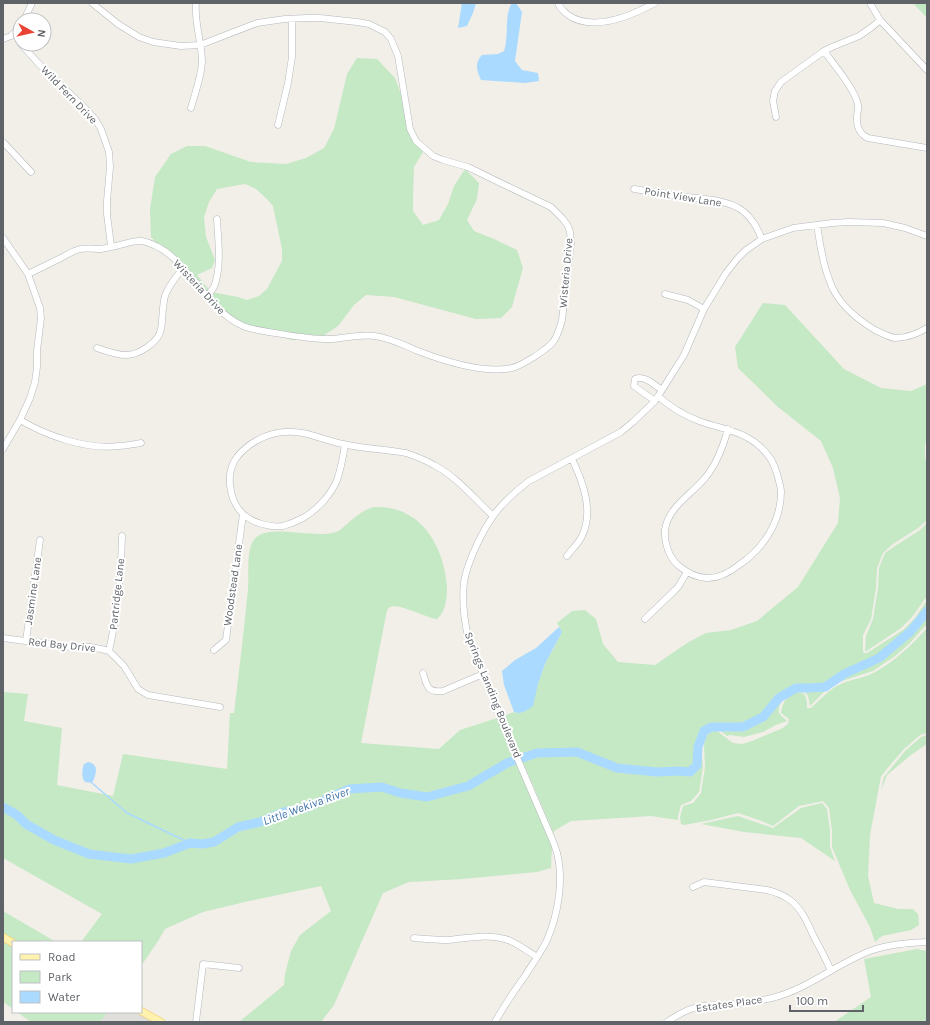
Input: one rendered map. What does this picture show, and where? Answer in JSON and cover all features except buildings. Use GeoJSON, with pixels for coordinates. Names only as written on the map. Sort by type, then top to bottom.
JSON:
{"type":"FeatureCollection","features":[{"type":"Feature","properties":{"kind":"main road"},"geometry":{"type":"LineString","coordinates":[[3,937],[12,942]]}},
{"type":"Feature","properties":{"kind":"main road"},"geometry":{"type":"LineString","coordinates":[[142,1012],[161,1022]]}},
{"type":"Feature","properties":{"kind":"street","name":"Wisteria Drive"},"geometry":{"type":"LineString","coordinates":[[28,274],[78,249],[103,248],[118,246],[126,242],[142,241],[169,255],[183,268],[220,311],[242,326],[292,336],[322,339],[364,335],[375,336],[388,339],[428,355],[487,369],[504,369],[521,365],[550,347],[560,330],[571,243],[568,226],[551,207],[544,203],[468,167],[433,156],[416,141],[410,129],[398,56],[391,39],[385,32],[369,24],[357,22],[320,18],[292,19],[257,23],[200,45],[181,46],[153,42],[139,37],[118,24],[92,3]]}},
{"type":"Feature","properties":{"kind":"street"},"geometry":{"type":"LineString","coordinates":[[191,108],[202,63],[197,26],[196,3]]}},
{"type":"Feature","properties":{"kind":"street"},"geometry":{"type":"LineString","coordinates":[[558,3],[564,12],[581,21],[605,22],[627,16],[655,3]]}},
{"type":"Feature","properties":{"kind":"street"},"geometry":{"type":"LineString","coordinates":[[870,3],[880,20],[927,70]]}},
{"type":"Feature","properties":{"kind":"street"},"geometry":{"type":"LineString","coordinates":[[278,125],[288,84],[292,57],[292,19]]}},
{"type":"Feature","properties":{"kind":"street"},"geometry":{"type":"LineString","coordinates":[[776,117],[773,101],[775,91],[782,82],[824,51],[858,36],[880,20]]}},
{"type":"Feature","properties":{"kind":"street"},"geometry":{"type":"LineString","coordinates":[[3,39],[11,36]]}},
{"type":"Feature","properties":{"kind":"street"},"geometry":{"type":"LineString","coordinates":[[824,51],[854,93],[858,106],[858,127],[864,136],[868,138],[927,148]]}},
{"type":"Feature","properties":{"kind":"street","name":"Wild Fern Drive"},"geometry":{"type":"LineString","coordinates":[[28,52],[95,119],[101,129],[109,152],[110,167],[107,214],[110,246]]}},
{"type":"Feature","properties":{"kind":"street"},"geometry":{"type":"LineString","coordinates":[[3,142],[31,172]]}},
{"type":"Feature","properties":{"kind":"street","name":"Point View Lane"},"geometry":{"type":"LineString","coordinates":[[634,189],[718,201],[732,205],[742,210],[750,217],[755,223],[762,239]]}},
{"type":"Feature","properties":{"kind":"street"},"geometry":{"type":"LineString","coordinates":[[207,297],[214,287],[217,274],[217,219]]}},
{"type":"Feature","properties":{"kind":"street","name":"Springs Landing Boulevard"},"geometry":{"type":"LineString","coordinates":[[495,1022],[547,941],[557,911],[560,870],[558,854],[536,799],[506,732],[468,637],[465,622],[463,593],[468,566],[493,516],[519,489],[621,432],[634,422],[658,396],[684,355],[704,308],[726,273],[746,250],[762,239],[793,228],[849,222],[883,223],[905,228],[927,236]]}},
{"type":"Feature","properties":{"kind":"street"},"geometry":{"type":"LineString","coordinates":[[817,225],[820,245],[829,279],[835,293],[858,319],[881,333],[894,338],[908,337],[920,333],[927,328]]}},
{"type":"Feature","properties":{"kind":"street"},"geometry":{"type":"LineString","coordinates":[[3,238],[28,274],[40,308],[41,318],[35,382],[30,398],[20,420],[3,449]]}},
{"type":"Feature","properties":{"kind":"street"},"geometry":{"type":"LineString","coordinates":[[97,348],[120,355],[132,354],[147,347],[157,340],[161,330],[165,294],[183,268]]}},
{"type":"Feature","properties":{"kind":"street"},"geometry":{"type":"LineString","coordinates":[[665,294],[688,300],[704,308]]}},
{"type":"Feature","properties":{"kind":"street"},"geometry":{"type":"LineString","coordinates":[[658,396],[667,404],[686,416],[698,421],[728,429],[739,432],[762,448],[775,467],[781,490],[781,501],[775,522],[764,542],[751,556],[733,570],[715,577],[706,578],[687,572],[672,559],[667,548],[665,531],[667,521],[672,511],[705,478],[712,468],[719,456],[728,429]]}},
{"type":"Feature","properties":{"kind":"street"},"geometry":{"type":"LineString","coordinates":[[20,420],[39,430],[72,442],[108,447],[141,443]]}},
{"type":"Feature","properties":{"kind":"street"},"geometry":{"type":"LineString","coordinates":[[345,445],[336,481],[330,492],[321,503],[304,517],[293,523],[273,527],[256,523],[243,514],[235,504],[231,493],[230,480],[233,465],[237,457],[253,442],[262,437],[282,432],[292,432],[304,433],[345,445],[407,454],[419,458],[446,472],[493,516]]}},
{"type":"Feature","properties":{"kind":"street"},"geometry":{"type":"LineString","coordinates":[[567,556],[582,536],[586,514],[584,490],[580,475],[572,459]]}},
{"type":"Feature","properties":{"kind":"street","name":"Woodstead Lane"},"geometry":{"type":"LineString","coordinates":[[214,650],[226,640],[243,514]]}},
{"type":"Feature","properties":{"kind":"street","name":"Partridge Lane"},"geometry":{"type":"LineString","coordinates":[[109,651],[118,610],[122,568],[122,536]]}},
{"type":"Feature","properties":{"kind":"street","name":"Jasmine Lane"},"geometry":{"type":"LineString","coordinates":[[26,641],[40,540]]}},
{"type":"Feature","properties":{"kind":"street"},"geometry":{"type":"LineString","coordinates":[[645,619],[678,587],[687,572]]}},
{"type":"Feature","properties":{"kind":"street","name":"Red Bay Drive"},"geometry":{"type":"LineString","coordinates":[[3,638],[70,647],[90,647],[109,651],[124,666],[138,689],[148,695],[220,707]]}},
{"type":"Feature","properties":{"kind":"street"},"geometry":{"type":"LineString","coordinates":[[422,673],[427,686],[430,690],[436,692],[443,691],[483,674]]}},
{"type":"Feature","properties":{"kind":"street"},"geometry":{"type":"LineString","coordinates":[[693,887],[704,882],[767,890],[782,895],[791,901],[806,921],[831,971]]}},
{"type":"Feature","properties":{"kind":"street"},"geometry":{"type":"LineString","coordinates":[[414,938],[448,940],[494,936],[517,944],[537,957]]}},
{"type":"Feature","properties":{"kind":"street","name":"Estates Place"},"geometry":{"type":"LineString","coordinates":[[667,1022],[675,1016],[689,1010],[706,1006],[753,1002],[773,998],[791,992],[870,951],[886,946],[927,942]]}},
{"type":"Feature","properties":{"kind":"street"},"geometry":{"type":"LineString","coordinates":[[196,1022],[203,964],[239,968]]}},
{"type":"Feature","properties":{"kind":"shaded area"},"geometry":{"type":"Polygon","coordinates":[[[107,1013],[139,1013],[155,1022],[100,1022],[107,1013]]]}},
{"type":"Feature","properties":{"kind":"green space"},"geometry":{"type":"Polygon","coordinates":[[[913,3],[927,3],[927,18],[913,3]]]}},
{"type":"Feature","properties":{"kind":"green space"},"geometry":{"type":"Polygon","coordinates":[[[357,58],[377,59],[395,78],[405,105],[413,136],[423,152],[414,167],[413,211],[423,225],[439,220],[448,204],[454,186],[465,169],[479,183],[477,199],[467,220],[474,231],[517,250],[523,268],[512,307],[501,318],[476,319],[394,297],[366,295],[354,305],[338,326],[323,336],[292,340],[225,318],[151,237],[150,209],[155,177],[171,154],[187,146],[205,146],[251,162],[286,164],[306,158],[324,148],[334,129],[347,74],[357,58]],[[245,184],[217,189],[209,202],[204,217],[206,237],[215,260],[212,268],[197,275],[211,292],[247,300],[259,296],[267,289],[282,261],[282,249],[273,206],[256,189],[245,184]]]}},
{"type":"Feature","properties":{"kind":"green space"},"geometry":{"type":"Polygon","coordinates":[[[763,303],[785,305],[844,369],[881,388],[911,391],[927,384],[927,441],[925,444],[925,459],[927,461],[927,520],[918,528],[893,544],[883,553],[877,568],[876,588],[871,619],[863,635],[863,652],[867,653],[903,630],[915,618],[927,600],[927,624],[909,644],[895,656],[873,671],[839,682],[825,691],[810,706],[808,696],[804,691],[795,690],[789,693],[779,709],[780,715],[787,721],[763,732],[744,737],[727,736],[718,729],[713,728],[707,732],[703,737],[701,745],[703,767],[699,792],[691,801],[681,805],[678,820],[651,816],[571,821],[554,831],[554,834],[503,716],[514,712],[516,713],[538,684],[545,664],[562,632],[557,623],[572,611],[585,610],[596,619],[603,644],[618,662],[655,665],[687,643],[706,633],[731,630],[757,621],[798,587],[838,523],[840,498],[833,468],[821,441],[778,407],[738,368],[735,347],[763,303]]]}},
{"type":"Feature","properties":{"kind":"green space"},"geometry":{"type":"Polygon","coordinates":[[[374,507],[391,508],[405,513],[417,521],[427,531],[435,543],[441,557],[445,572],[447,596],[444,609],[437,619],[400,607],[390,607],[388,610],[361,743],[439,749],[460,730],[497,718],[552,846],[551,868],[537,872],[463,879],[409,882],[383,893],[334,1005],[321,1022],[239,1022],[284,985],[285,974],[291,951],[300,935],[331,911],[321,886],[203,912],[165,929],[142,965],[142,941],[82,941],[102,914],[3,858],[3,692],[28,694],[24,721],[62,728],[57,785],[113,796],[123,754],[227,769],[230,713],[234,713],[248,589],[249,554],[252,542],[258,536],[265,533],[285,532],[327,534],[336,532],[366,510],[374,507]]]}},
{"type":"Feature","properties":{"kind":"green space"},"geometry":{"type":"Polygon","coordinates":[[[927,523],[927,596],[912,617],[901,628],[865,652],[866,636],[873,619],[878,588],[879,568],[885,553],[920,530],[927,523]]]}},
{"type":"Feature","properties":{"kind":"green space"},"geometry":{"type":"Polygon","coordinates":[[[927,628],[927,733],[920,735],[903,750],[881,776],[870,835],[868,876],[874,903],[898,909],[913,909],[918,914],[919,925],[911,930],[882,936],[875,942],[870,927],[850,890],[832,847],[832,831],[829,808],[823,801],[799,806],[773,826],[738,813],[684,825],[681,824],[680,817],[683,806],[693,803],[701,793],[705,767],[704,745],[705,738],[708,734],[713,731],[717,731],[733,743],[742,744],[783,728],[788,724],[789,719],[781,713],[781,710],[790,695],[796,692],[803,693],[806,699],[807,708],[811,708],[838,685],[871,674],[882,668],[896,658],[927,628]]]}},
{"type":"Feature","properties":{"kind":"green space"},"geometry":{"type":"Polygon","coordinates":[[[927,735],[927,744],[887,775],[881,791],[884,777],[905,751],[921,737],[927,735]]]}},
{"type":"Feature","properties":{"kind":"green space"},"geometry":{"type":"Polygon","coordinates":[[[822,803],[827,809],[830,831],[830,847],[835,861],[801,838],[744,832],[701,824],[738,816],[773,828],[801,808],[822,803]]]}},
{"type":"Feature","properties":{"kind":"green space"},"geometry":{"type":"Polygon","coordinates":[[[3,911],[54,941],[15,941],[3,934],[3,911]]]}},
{"type":"Feature","properties":{"kind":"green space"},"geometry":{"type":"Polygon","coordinates":[[[3,940],[12,944],[12,1008],[3,1002],[3,940]]]}},
{"type":"Feature","properties":{"kind":"green space"},"geometry":{"type":"Polygon","coordinates":[[[917,949],[927,951],[927,1022],[834,1022],[871,997],[864,959],[917,949]]]}},
{"type":"Feature","properties":{"kind":"green space"},"geometry":{"type":"Polygon","coordinates":[[[18,1013],[107,1013],[100,1022],[31,1022],[18,1013]]]}},
{"type":"Feature","properties":{"kind":"water"},"geometry":{"type":"Polygon","coordinates":[[[462,3],[476,3],[467,26],[458,28],[462,3]]]}},
{"type":"Feature","properties":{"kind":"water"},"geometry":{"type":"Polygon","coordinates":[[[512,3],[516,3],[522,12],[515,61],[522,70],[538,73],[539,81],[525,83],[481,80],[477,67],[479,58],[482,55],[498,54],[504,51],[508,12],[512,3]]]}},
{"type":"Feature","properties":{"kind":"water"},"geometry":{"type":"Polygon","coordinates":[[[559,627],[562,632],[545,664],[538,684],[533,706],[522,712],[514,712],[504,685],[502,671],[515,660],[536,648],[559,627]]]}},
{"type":"Feature","properties":{"kind":"water"},"geometry":{"type":"Polygon","coordinates":[[[88,762],[92,763],[96,767],[95,777],[92,783],[85,782],[82,776],[84,764],[88,762]]]}},
{"type":"Feature","properties":{"kind":"waterway","name":"Little Wekiva River"},"geometry":{"type":"LineString","coordinates":[[3,807],[17,815],[26,824],[54,840],[89,854],[131,859],[164,853],[190,843],[202,844],[214,842],[238,827],[260,822],[284,812],[306,808],[349,789],[382,787],[400,793],[427,797],[468,786],[507,763],[537,753],[577,752],[617,768],[657,772],[690,772],[697,765],[698,747],[704,731],[711,727],[743,727],[763,717],[779,698],[796,688],[825,687],[844,674],[879,658],[911,631],[927,611]]}},
{"type":"Feature","properties":{"kind":"waterway"},"geometry":{"type":"LineString","coordinates":[[92,783],[127,813],[190,843]]}}]}
